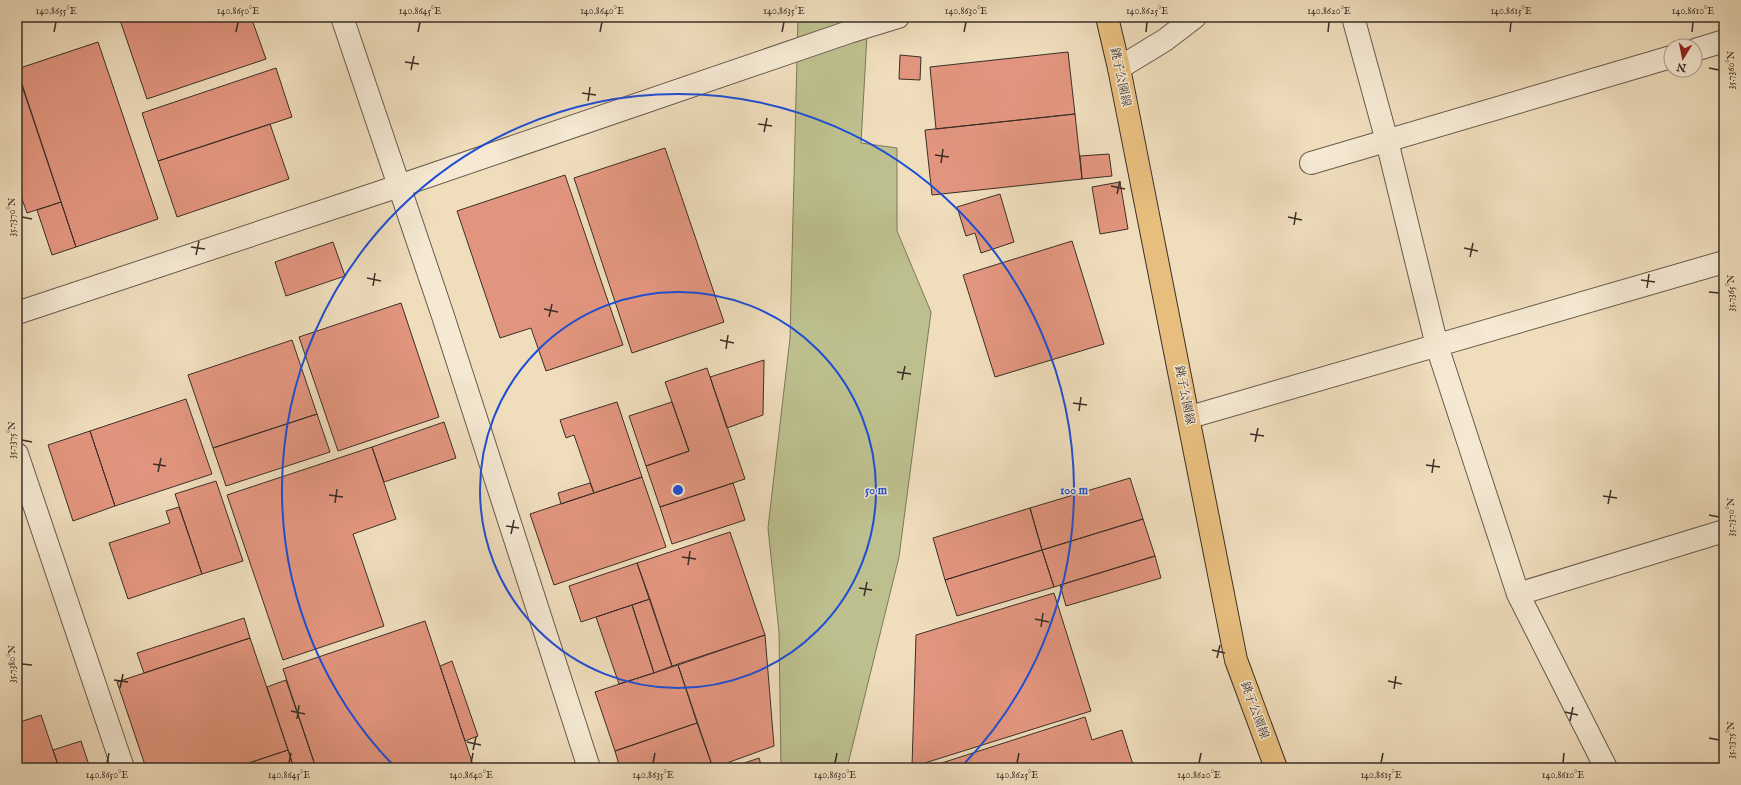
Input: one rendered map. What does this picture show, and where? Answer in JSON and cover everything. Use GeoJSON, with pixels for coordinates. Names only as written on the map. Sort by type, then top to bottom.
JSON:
{"type":"FeatureCollection","features":[{"type":"Feature","properties":{"kind":"main road","name":"銚子公園線"},"geometry":{"type":"LineString","coordinates":[[1108,17],[1190,417],[1236,660],[1276,768]]}},
{"type":"Feature","properties":{"kind":"street"},"geometry":{"type":"LineString","coordinates":[[342,17],[442,313],[589,768]]}},
{"type":"Feature","properties":{"kind":"street"},"geometry":{"type":"LineString","coordinates":[[17,313],[399,186],[849,32],[898,17]]}},
{"type":"Feature","properties":{"kind":"street"},"geometry":{"type":"LineString","coordinates":[[1119,68],[1165,40],[1195,17]]}},
{"type":"Feature","properties":{"kind":"street"},"geometry":{"type":"LineString","coordinates":[[1353,17],[1387,141],[1437,346],[1518,594],[1606,768]]}},
{"type":"Feature","properties":{"kind":"street"},"geometry":{"type":"LineString","coordinates":[[1703,48],[1724,41]]}},
{"type":"Feature","properties":{"kind":"street"},"geometry":{"type":"LineString","coordinates":[[1311,163],[1663,59]]}},
{"type":"Feature","properties":{"kind":"street"},"geometry":{"type":"LineString","coordinates":[[1190,417],[1724,262]]}},
{"type":"Feature","properties":{"kind":"street"},"geometry":{"type":"LineString","coordinates":[[17,454],[123,768]]}},
{"type":"Feature","properties":{"kind":"street"},"geometry":{"type":"LineString","coordinates":[[1518,594],[1724,531]]}},
{"type":"Feature","properties":{"kind":"green space"},"geometry":{"type":"Polygon","coordinates":[[[798,17],[868,17],[861,143],[897,148],[897,231],[931,312],[899,557],[847,768],[781,768],[779,632],[768,528],[790,338],[798,17]]]}},
{"type":"Feature","properties":{"kind":"building"},"geometry":{"type":"Polygon","coordinates":[[[119,17],[251,17],[266,59],[147,99],[119,17]]]}},
{"type":"Feature","properties":{"kind":"building"},"geometry":{"type":"Polygon","coordinates":[[[98,42],[158,219],[76,247],[17,69],[98,42]]]}},
{"type":"Feature","properties":{"kind":"building"},"geometry":{"type":"Polygon","coordinates":[[[1068,52],[1075,114],[936,129],[930,67],[1068,52]]]}},
{"type":"Feature","properties":{"kind":"building"},"geometry":{"type":"Polygon","coordinates":[[[900,55],[921,57],[920,80],[899,79],[900,55]]]}},
{"type":"Feature","properties":{"kind":"building"},"geometry":{"type":"Polygon","coordinates":[[[276,68],[292,117],[158,161],[142,113],[276,68]]]}},
{"type":"Feature","properties":{"kind":"building"},"geometry":{"type":"Polygon","coordinates":[[[17,71],[61,202],[27,213],[17,185],[17,71]]]}},
{"type":"Feature","properties":{"kind":"building"},"geometry":{"type":"Polygon","coordinates":[[[1075,114],[1082,179],[932,195],[925,130],[1075,114]]]}},
{"type":"Feature","properties":{"kind":"building"},"geometry":{"type":"Polygon","coordinates":[[[270,124],[289,179],[177,217],[158,161],[270,124]]]}},
{"type":"Feature","properties":{"kind":"building"},"geometry":{"type":"Polygon","coordinates":[[[665,148],[724,322],[632,353],[574,178],[665,148]]]}},
{"type":"Feature","properties":{"kind":"building"},"geometry":{"type":"Polygon","coordinates":[[[1109,154],[1112,176],[1082,179],[1080,156],[1109,154]]]}},
{"type":"Feature","properties":{"kind":"building"},"geometry":{"type":"Polygon","coordinates":[[[565,175],[623,345],[546,371],[531,328],[500,338],[457,211],[565,175]]]}},
{"type":"Feature","properties":{"kind":"building"},"geometry":{"type":"Polygon","coordinates":[[[1120,182],[1128,229],[1100,234],[1092,187],[1120,182]]]}},
{"type":"Feature","properties":{"kind":"building"},"geometry":{"type":"Polygon","coordinates":[[[1000,194],[1014,242],[981,253],[975,233],[966,236],[957,207],[1000,194]]]}},
{"type":"Feature","properties":{"kind":"building"},"geometry":{"type":"Polygon","coordinates":[[[61,202],[76,247],[52,255],[37,210],[61,202]]]}},
{"type":"Feature","properties":{"kind":"building"},"geometry":{"type":"Polygon","coordinates":[[[1072,241],[1104,344],[995,377],[963,275],[1072,241]]]}},
{"type":"Feature","properties":{"kind":"building"},"geometry":{"type":"Polygon","coordinates":[[[333,242],[345,276],[286,296],[275,262],[333,242]]]}},
{"type":"Feature","properties":{"kind":"building"},"geometry":{"type":"Polygon","coordinates":[[[401,303],[439,417],[338,451],[299,337],[401,303]]]}},
{"type":"Feature","properties":{"kind":"building"},"geometry":{"type":"Polygon","coordinates":[[[292,340],[317,414],[213,448],[188,375],[292,340]]]}},
{"type":"Feature","properties":{"kind":"building"},"geometry":{"type":"Polygon","coordinates":[[[764,360],[763,415],[727,428],[710,377],[764,360]]]}},
{"type":"Feature","properties":{"kind":"building"},"geometry":{"type":"Polygon","coordinates":[[[707,368],[745,479],[660,507],[646,466],[689,451],[665,382],[707,368]]]}},
{"type":"Feature","properties":{"kind":"building"},"geometry":{"type":"Polygon","coordinates":[[[186,399],[212,474],[115,506],[90,431],[186,399]]]}},
{"type":"Feature","properties":{"kind":"building"},"geometry":{"type":"Polygon","coordinates":[[[617,402],[642,477],[594,493],[574,435],[566,438],[560,420],[617,402]]]}},
{"type":"Feature","properties":{"kind":"building"},"geometry":{"type":"Polygon","coordinates":[[[672,402],[689,451],[646,466],[629,416],[672,402]]]}},
{"type":"Feature","properties":{"kind":"building"},"geometry":{"type":"Polygon","coordinates":[[[317,414],[330,452],[226,486],[213,448],[317,414]]]}},
{"type":"Feature","properties":{"kind":"building"},"geometry":{"type":"Polygon","coordinates":[[[444,422],[456,458],[384,482],[372,447],[444,422]]]}},
{"type":"Feature","properties":{"kind":"building"},"geometry":{"type":"Polygon","coordinates":[[[90,431],[115,506],[73,521],[48,445],[90,431]]]}},
{"type":"Feature","properties":{"kind":"building"},"geometry":{"type":"Polygon","coordinates":[[[372,447],[396,519],[353,534],[384,626],[283,660],[227,495],[372,447]]]}},
{"type":"Feature","properties":{"kind":"building"},"geometry":{"type":"Polygon","coordinates":[[[642,477],[666,547],[554,585],[530,514],[642,477]]]}},
{"type":"Feature","properties":{"kind":"building"},"geometry":{"type":"Polygon","coordinates":[[[1130,478],[1143,519],[1042,550],[1030,508],[1130,478]]]}},
{"type":"Feature","properties":{"kind":"building"},"geometry":{"type":"Polygon","coordinates":[[[216,481],[243,561],[202,574],[175,494],[216,481]]]}},
{"type":"Feature","properties":{"kind":"building"},"geometry":{"type":"Polygon","coordinates":[[[590,483],[594,493],[561,504],[558,493],[590,483]]]}},
{"type":"Feature","properties":{"kind":"building"},"geometry":{"type":"Polygon","coordinates":[[[733,483],[745,520],[672,544],[660,507],[733,483]]]}},
{"type":"Feature","properties":{"kind":"building"},"geometry":{"type":"Polygon","coordinates":[[[179,507],[202,574],[128,599],[109,543],[170,523],[166,511],[179,507]]]}},
{"type":"Feature","properties":{"kind":"building"},"geometry":{"type":"Polygon","coordinates":[[[1030,508],[1042,550],[945,580],[933,538],[1030,508]]]}},
{"type":"Feature","properties":{"kind":"building"},"geometry":{"type":"Polygon","coordinates":[[[1143,519],[1155,556],[1054,587],[1042,550],[1143,519]]]}},
{"type":"Feature","properties":{"kind":"building"},"geometry":{"type":"Polygon","coordinates":[[[730,532],[765,635],[672,666],[637,563],[730,532]]]}},
{"type":"Feature","properties":{"kind":"building"},"geometry":{"type":"Polygon","coordinates":[[[1042,550],[1054,587],[957,616],[945,580],[1042,550]]]}},
{"type":"Feature","properties":{"kind":"building"},"geometry":{"type":"Polygon","coordinates":[[[1155,556],[1161,578],[1066,606],[1060,585],[1155,556]]]}},
{"type":"Feature","properties":{"kind":"building"},"geometry":{"type":"Polygon","coordinates":[[[637,563],[650,599],[581,622],[569,586],[637,563]]]}},
{"type":"Feature","properties":{"kind":"building"},"geometry":{"type":"Polygon","coordinates":[[[1054,593],[1091,711],[912,767],[916,635],[1054,593]]]}},
{"type":"Feature","properties":{"kind":"building"},"geometry":{"type":"Polygon","coordinates":[[[650,599],[672,666],[654,673],[632,605],[650,599]]]}},
{"type":"Feature","properties":{"kind":"building"},"geometry":{"type":"Polygon","coordinates":[[[632,605],[654,673],[619,684],[596,617],[632,605]]]}},
{"type":"Feature","properties":{"kind":"building"},"geometry":{"type":"Polygon","coordinates":[[[244,618],[250,638],[144,673],[137,653],[244,618]]]}},
{"type":"Feature","properties":{"kind":"building"},"geometry":{"type":"Polygon","coordinates":[[[425,621],[474,768],[316,768],[283,669],[425,621]]]}},
{"type":"Feature","properties":{"kind":"building"},"geometry":{"type":"Polygon","coordinates":[[[765,635],[774,746],[713,768],[678,665],[765,635]]]}},
{"type":"Feature","properties":{"kind":"building"},"geometry":{"type":"Polygon","coordinates":[[[250,638],[288,750],[234,768],[146,768],[117,682],[250,638]]]}},
{"type":"Feature","properties":{"kind":"building"},"geometry":{"type":"Polygon","coordinates":[[[452,661],[478,736],[465,741],[440,666],[452,661]]]}},
{"type":"Feature","properties":{"kind":"building"},"geometry":{"type":"Polygon","coordinates":[[[678,665],[697,723],[615,751],[595,692],[678,665]]]}},
{"type":"Feature","properties":{"kind":"building"},"geometry":{"type":"Polygon","coordinates":[[[286,680],[316,768],[294,768],[267,687],[286,680]]]}},
{"type":"Feature","properties":{"kind":"building"},"geometry":{"type":"Polygon","coordinates":[[[41,715],[59,768],[17,768],[17,723],[41,715]]]}},
{"type":"Feature","properties":{"kind":"building"},"geometry":{"type":"Polygon","coordinates":[[[1085,717],[1092,740],[1122,730],[1134,768],[926,768],[1085,717]]]}},
{"type":"Feature","properties":{"kind":"building"},"geometry":{"type":"Polygon","coordinates":[[[697,723],[713,768],[620,768],[615,751],[697,723]]]}},
{"type":"Feature","properties":{"kind":"building"},"geometry":{"type":"Polygon","coordinates":[[[81,741],[90,768],[59,768],[53,750],[81,741]]]}},
{"type":"Feature","properties":{"kind":"building"},"geometry":{"type":"Polygon","coordinates":[[[288,750],[294,768],[234,768],[288,750]]]}},
{"type":"Feature","properties":{"kind":"building"},"geometry":{"type":"Polygon","coordinates":[[[759,758],[762,768],[730,768],[759,758]]]}}]}
